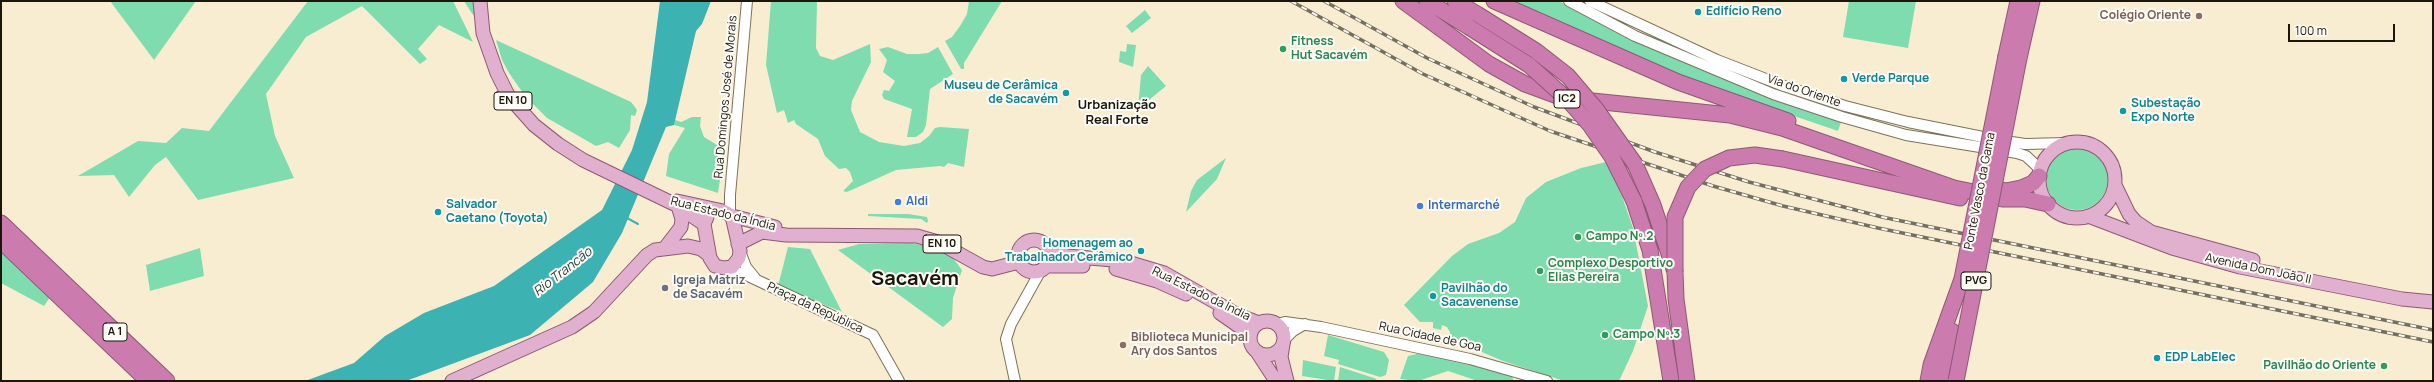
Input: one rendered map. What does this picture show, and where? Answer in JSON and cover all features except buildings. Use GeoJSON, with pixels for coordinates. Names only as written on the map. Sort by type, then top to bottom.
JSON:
{"type":"FeatureCollection","features":[{"type":"Feature","properties":{"kind":"highway"},"geometry":{"type":"LineString","coordinates":[[1403,1],[1489,64],[1525,84],[1563,98],[1730,115],[1782,128],[1954,188],[2008,199]]}},
{"type":"Feature","properties":{"kind":"highway","name":"IC2"},"geometry":{"type":"LineString","coordinates":[[1427,1],[1473,20],[1536,51],[1568,76],[1596,109],[1635,164],[1641,176],[1675,272],[1676,299],[1687,381]]}},
{"type":"Feature","properties":{"kind":"highway","name":"IC2"},"geometry":{"type":"LineString","coordinates":[[1455,1],[1473,20],[1529,65],[1557,90],[1590,126],[1612,157],[1630,188],[1650,250],[1671,381]]}},
{"type":"Feature","properties":{"kind":"highway"},"geometry":{"type":"LineString","coordinates":[[1494,1],[1678,82],[1956,179],[2006,191],[2025,187],[2040,173]]}},
{"type":"Feature","properties":{"kind":"highway","name":"Ponte Vasco da Gama"},"geometry":{"type":"LineString","coordinates":[[1942,381],[2018,1]]}},
{"type":"Feature","properties":{"kind":"highway","name":"Ponte Vasco da Gama"},"geometry":{"type":"LineString","coordinates":[[1956,381],[2032,1]]}},
{"type":"Feature","properties":{"kind":"highway"},"geometry":{"type":"LineString","coordinates":[[1675,272],[1675,217],[1688,187],[1705,170],[1729,158],[1755,155],[1783,159],[1964,199],[2029,200],[2048,204]]}},
{"type":"Feature","properties":{"kind":"highway","name":"A 1"},"geometry":{"type":"LineString","coordinates":[[1,223],[148,381]]}},
{"type":"Feature","properties":{"kind":"highway","name":"A 1"},"geometry":{"type":"LineString","coordinates":[[1,241],[59,287],[167,381]]}},
{"type":"Feature","properties":{"kind":"highway"},"geometry":{"type":"LineString","coordinates":[[1928,381],[1931,365],[1962,279]]}},
{"type":"Feature","properties":{"kind":"main road","name":"EN 10"},"geometry":{"type":"LineString","coordinates":[[480,1],[484,38],[497,73],[509,97],[542,132],[573,154],[594,166],[665,199]]}},
{"type":"Feature","properties":{"kind":"main road"},"geometry":{"type":"LineString","coordinates":[[2086,142],[2105,154],[2112,165],[2115,185],[2106,204],[2088,216],[2066,216],[2056,211],[2048,204],[2042,195],[2040,173],[2050,154],[2066,143],[2086,142]]}},
{"type":"Feature","properties":{"kind":"main road","name":"Avenida Dom João II"},"geometry":{"type":"LineString","coordinates":[[2115,185],[2133,219],[2146,229],[2164,236],[2242,258],[2403,290],[2433,293]]}},
{"type":"Feature","properties":{"kind":"main road","name":"Rua Estado da Índia"},"geometry":{"type":"LineString","coordinates":[[665,199],[678,206],[704,226]]}},
{"type":"Feature","properties":{"kind":"main road","name":"Rua Estado da Índia"},"geometry":{"type":"LineString","coordinates":[[665,199],[717,210],[798,234]]}},
{"type":"Feature","properties":{"kind":"main road"},"geometry":{"type":"LineString","coordinates":[[664,248],[681,228],[682,219],[678,206]]}},
{"type":"Feature","properties":{"kind":"main road"},"geometry":{"type":"LineString","coordinates":[[452,381],[572,327],[594,312],[647,255],[655,250],[664,248],[688,246],[702,235],[709,214],[717,210]]}},
{"type":"Feature","properties":{"kind":"main road","name":"Praça da República"},"geometry":{"type":"LineString","coordinates":[[731,215],[739,248]]}},
{"type":"Feature","properties":{"kind":"main road","name":"Avenida Dom João II"},"geometry":{"type":"LineString","coordinates":[[2088,216],[2172,248],[2240,267],[2402,299],[2433,302]]}},
{"type":"Feature","properties":{"kind":"main road"},"geometry":{"type":"LineString","coordinates":[[704,226],[709,257]]}},
{"type":"Feature","properties":{"kind":"main road","name":"Rua Estado da Índia"},"geometry":{"type":"LineString","coordinates":[[739,248],[762,232],[786,235],[917,236],[938,242],[983,267],[992,269],[1019,262]]}},
{"type":"Feature","properties":{"kind":"main road"},"geometry":{"type":"LineString","coordinates":[[1027,241],[1041,242],[1049,250],[1050,257],[1044,268],[1029,271],[1019,262],[1019,250],[1027,241]]}},
{"type":"Feature","properties":{"kind":"main road","name":"Praça da República"},"geometry":{"type":"LineString","coordinates":[[688,246],[701,249],[715,266],[724,268]]}},
{"type":"Feature","properties":{"kind":"main road"},"geometry":{"type":"LineString","coordinates":[[724,268],[736,263],[739,248]]}},
{"type":"Feature","properties":{"kind":"main road","name":"Rua Estado da Índia"},"geometry":{"type":"LineString","coordinates":[[1049,250],[1067,256],[1124,261],[1164,273],[1238,315],[1259,323]]}},
{"type":"Feature","properties":{"kind":"main road","name":"Rua Estado da Índia"},"geometry":{"type":"LineString","coordinates":[[1044,268],[1123,270],[1157,281],[1209,306],[1240,327],[1250,337]]}},
{"type":"Feature","properties":{"kind":"main road"},"geometry":{"type":"LineString","coordinates":[[1276,381],[1257,352],[1251,346],[1250,337],[1252,329],[1259,323],[1267,321],[1277,324],[1283,332],[1281,357],[1287,381]]}},
{"type":"Feature","properties":{"kind":"main road"},"geometry":{"type":"LineString","coordinates":[[1257,352],[1272,354],[1283,343]]}},
{"type":"Feature","properties":{"kind":"street","name":"Rua Domingos José de Morais"},"geometry":{"type":"LineString","coordinates":[[731,215],[730,195],[747,1]]}},
{"type":"Feature","properties":{"kind":"street","name":"Via do Oriente"},"geometry":{"type":"LineString","coordinates":[[1569,1],[1635,36],[1772,94],[1858,122],[1906,135],[2017,153],[2026,156],[2040,173]]}},
{"type":"Feature","properties":{"kind":"street","name":"Via do Oriente"},"geometry":{"type":"LineString","coordinates":[[1590,1],[1673,41],[1756,75],[1845,106],[1908,122],[2014,143],[2066,143]]}},
{"type":"Feature","properties":{"kind":"street"},"geometry":{"type":"LineString","coordinates":[[1729,77],[1756,75],[1772,94]]}},
{"type":"Feature","properties":{"kind":"street"},"geometry":{"type":"LineString","coordinates":[[1858,122],[1892,126],[1908,122]]}},
{"type":"Feature","properties":{"kind":"street","name":"Rua Domingos José de Morais"},"geometry":{"type":"LineString","coordinates":[[717,210],[724,206],[730,195]]}},
{"type":"Feature","properties":{"kind":"street","name":"Praça da República"},"geometry":{"type":"LineString","coordinates":[[739,248],[746,267],[756,280]]}},
{"type":"Feature","properties":{"kind":"street","name":"Praça da República"},"geometry":{"type":"LineString","coordinates":[[724,268],[756,280],[873,335],[899,381]]}},
{"type":"Feature","properties":{"kind":"street"},"geometry":{"type":"LineString","coordinates":[[1015,381],[1006,339],[1027,294],[1044,268]]}},
{"type":"Feature","properties":{"kind":"street","name":"Rua Cidade de Goa"},"geometry":{"type":"LineString","coordinates":[[1277,324],[1286,322],[1305,324],[1470,359],[1547,381]]}},
{"type":"Feature","properties":{"kind":"street"},"geometry":{"type":"LineString","coordinates":[[1283,343],[1293,331],[1305,324]]}},
{"type":"Feature","properties":{"kind":"green space"},"geometry":{"type":"Polygon","coordinates":[[[110,1],[196,1],[154,60],[110,1]]]}},
{"type":"Feature","properties":{"kind":"green space"},"geometry":{"type":"Polygon","coordinates":[[[308,1],[453,1],[473,42],[439,25],[418,49],[427,59],[420,64],[362,6],[306,37],[266,94],[275,136],[294,178],[198,200],[166,157],[155,165],[129,197],[114,175],[78,176],[138,141],[166,143],[182,128],[209,131],[308,1]]]}},
{"type":"Feature","properties":{"kind":"green space"},"geometry":{"type":"Polygon","coordinates":[[[464,1],[475,1],[474,16],[469,9],[464,1]]]}},
{"type":"Feature","properties":{"kind":"green space"},"geometry":{"type":"Polygon","coordinates":[[[771,1],[817,1],[816,48],[820,56],[833,60],[870,44],[871,62],[852,101],[851,110],[860,132],[879,142],[904,146],[920,143],[929,136],[935,128],[969,129],[964,167],[948,163],[944,167],[940,166],[896,170],[847,192],[843,191],[853,181],[850,172],[846,168],[839,169],[825,156],[818,139],[796,124],[794,120],[788,123],[784,110],[777,113],[766,65],[771,1]]]}},
{"type":"Feature","properties":{"kind":"green space"},"geometry":{"type":"Polygon","coordinates":[[[969,1],[1002,1],[964,63],[964,69],[961,69],[945,41],[952,37],[960,26],[967,14],[969,1]]]}},
{"type":"Feature","properties":{"kind":"green space"},"geometry":{"type":"Polygon","coordinates":[[[1506,1],[1559,1],[1632,40],[1711,74],[1841,122],[1838,131],[1706,86],[1506,1]]]}},
{"type":"Feature","properties":{"kind":"green space"},"geometry":{"type":"Polygon","coordinates":[[[1849,1],[1916,1],[1908,48],[1843,37],[1849,1]]]}},
{"type":"Feature","properties":{"kind":"green space"},"geometry":{"type":"Polygon","coordinates":[[[1145,10],[1151,18],[1132,33],[1126,26],[1145,10]]]}},
{"type":"Feature","properties":{"kind":"green space"},"geometry":{"type":"Polygon","coordinates":[[[496,40],[631,102],[637,110],[635,116],[631,115],[630,130],[619,148],[608,142],[596,146],[547,118],[525,96],[509,73],[502,60],[496,40]]]}},
{"type":"Feature","properties":{"kind":"green space"},"geometry":{"type":"Polygon","coordinates":[[[1127,44],[1136,45],[1133,67],[1119,62],[1120,51],[1126,52],[1127,44]]]}},
{"type":"Feature","properties":{"kind":"green space"},"geometry":{"type":"Polygon","coordinates":[[[888,47],[907,54],[918,54],[928,53],[938,47],[953,74],[930,89],[926,125],[923,132],[916,137],[907,137],[912,109],[884,99],[882,95],[884,90],[889,91],[895,81],[883,72],[887,60],[879,49],[888,47]]]}},
{"type":"Feature","properties":{"kind":"green space"},"geometry":{"type":"Polygon","coordinates":[[[1148,66],[1166,86],[1138,109],[1141,75],[1148,66]]]}},
{"type":"Feature","properties":{"kind":"green space"},"geometry":{"type":"Polygon","coordinates":[[[692,117],[701,117],[700,126],[704,137],[722,148],[724,152],[718,193],[666,176],[669,154],[685,128],[674,125],[675,120],[681,122],[692,117]]]}},
{"type":"Feature","properties":{"kind":"green space"},"geometry":{"type":"Polygon","coordinates":[[[2071,148],[2083,148],[2099,157],[2106,167],[2108,179],[2106,191],[2099,201],[2083,210],[2071,210],[2060,205],[2051,196],[2046,185],[2046,173],[2051,162],[2060,153],[2071,148]]]}},
{"type":"Feature","properties":{"kind":"green space"},"geometry":{"type":"Polygon","coordinates":[[[1226,158],[1217,179],[1186,212],[1191,191],[1197,180],[1226,158]]]}},
{"type":"Feature","properties":{"kind":"green space","name":"Complexo Desportivo Elias Pereira"},"geometry":{"type":"Polygon","coordinates":[[[1606,162],[1622,196],[1633,228],[1648,306],[1633,351],[1619,381],[1564,381],[1503,361],[1449,338],[1450,332],[1447,327],[1442,325],[1441,330],[1433,328],[1433,322],[1420,322],[1404,305],[1452,256],[1468,244],[1499,233],[1515,222],[1526,198],[1546,182],[1581,168],[1606,162]]]}},
{"type":"Feature","properties":{"kind":"green space"},"geometry":{"type":"Polygon","coordinates":[[[868,214],[908,214],[927,217],[928,221],[927,223],[921,219],[868,216],[868,214]]]}},
{"type":"Feature","properties":{"kind":"green space"},"geometry":{"type":"Polygon","coordinates":[[[911,243],[928,246],[953,258],[962,270],[953,298],[952,319],[943,327],[838,250],[859,244],[911,243]]]}},
{"type":"Feature","properties":{"kind":"green space"},"geometry":{"type":"Polygon","coordinates":[[[788,247],[810,249],[842,312],[778,286],[788,247]]]}},
{"type":"Feature","properties":{"kind":"green space"},"geometry":{"type":"Polygon","coordinates":[[[200,248],[204,276],[150,291],[146,265],[200,248]]]}},
{"type":"Feature","properties":{"kind":"green space"},"geometry":{"type":"Polygon","coordinates":[[[1,250],[50,297],[44,306],[1,283],[1,250]]]}},
{"type":"Feature","properties":{"kind":"green space"},"geometry":{"type":"Polygon","coordinates":[[[1328,335],[1384,352],[1389,360],[1386,375],[1380,377],[1338,364],[1339,360],[1324,356],[1328,335]]]}},
{"type":"Feature","properties":{"kind":"green space"},"geometry":{"type":"Polygon","coordinates":[[[1421,353],[1505,372],[1511,375],[1514,381],[1478,381],[1448,371],[1418,381],[1400,379],[1408,356],[1421,353]]]}},
{"type":"Feature","properties":{"kind":"green space"},"geometry":{"type":"Polygon","coordinates":[[[1303,360],[1336,367],[1334,381],[1302,376],[1303,360]]]}},
{"type":"Feature","properties":{"kind":"green space"},"geometry":{"type":"Polygon","coordinates":[[[1340,367],[1377,379],[1373,381],[1338,381],[1340,367]]]}},
{"type":"Feature","properties":{"kind":"water","name":"Rio Trancão"},"geometry":{"type":"Polygon","coordinates":[[[660,1],[711,1],[702,24],[696,31],[674,125],[666,127],[622,233],[593,282],[530,335],[406,381],[305,381],[354,363],[385,336],[424,313],[494,286],[602,210],[632,150],[647,102],[660,1]]]}},
{"type":"Feature","properties":{"kind":"waterway"},"geometry":{"type":"LineString","coordinates":[[627,218],[638,224]]}},
{"type":"Feature","properties":{"kind":"railway"},"geometry":{"type":"LineString","coordinates":[[1291,1],[1423,74],[1550,131],[1713,186],[1783,206],[1878,228],[2433,342]]}},
{"type":"Feature","properties":{"kind":"railway"},"geometry":{"type":"LineString","coordinates":[[1324,1],[1427,58],[1534,107],[1655,152],[1749,182],[1882,217],[2433,330]]}},
{"type":"Feature","properties":{"kind":"place","name":"Edifício Reno"},"geometry":{"type":"Point","coordinates":[1698,12]}},
{"type":"Feature","properties":{"kind":"place","name":"Colégio Oriente"},"geometry":{"type":"Point","coordinates":[2199,16]}},
{"type":"Feature","properties":{"kind":"place","name":"Fitness Hut Sacavém"},"geometry":{"type":"Point","coordinates":[1283,49]}},
{"type":"Feature","properties":{"kind":"place","name":"Verde Parque"},"geometry":{"type":"Point","coordinates":[1844,79]}},
{"type":"Feature","properties":{"kind":"place","name":"Museu de Cerâmica de Sacavém"},"geometry":{"type":"Point","coordinates":[1066,93]}},
{"type":"Feature","properties":{"kind":"place","name":"Subestação Expo Norte"},"geometry":{"type":"Point","coordinates":[2123,111]}},
{"type":"Feature","properties":{"kind":"place","name":"Aldi"},"geometry":{"type":"Point","coordinates":[898,202]}},
{"type":"Feature","properties":{"kind":"place","name":"Intermarché"},"geometry":{"type":"Point","coordinates":[1420,206]}},
{"type":"Feature","properties":{"kind":"place","name":"Salvador Caetano (Toyota)"},"geometry":{"type":"Point","coordinates":[438,212]}},
{"type":"Feature","properties":{"kind":"place","name":"Campo Nº.2"},"geometry":{"type":"Point","coordinates":[1578,237]}},
{"type":"Feature","properties":{"kind":"place","name":"Homenagem ao Trabalhador Cerâmico"},"geometry":{"type":"Point","coordinates":[1141,251]}},
{"type":"Feature","properties":{"kind":"place","name":"Complexo Desportivo Elias Pereira"},"geometry":{"type":"Point","coordinates":[1540,271]}},
{"type":"Feature","properties":{"kind":"place","name":"Igreja Matriz de Sacavém"},"geometry":{"type":"Point","coordinates":[665,288]}},
{"type":"Feature","properties":{"kind":"place","name":"Pavilhão do Sacavenense"},"geometry":{"type":"Point","coordinates":[1433,296]}},
{"type":"Feature","properties":{"kind":"place","name":"Campo Nº.3"},"geometry":{"type":"Point","coordinates":[1605,335]}},
{"type":"Feature","properties":{"kind":"place","name":"Biblioteca Municipal Ary dos Santos"},"geometry":{"type":"Point","coordinates":[1123,345]}},
{"type":"Feature","properties":{"kind":"place","name":"EDP LabElec"},"geometry":{"type":"Point","coordinates":[2157,358]}},
{"type":"Feature","properties":{"kind":"place","name":"Pavilhão do Oriente"},"geometry":{"type":"Point","coordinates":[2384,366]}},
{"type":"Feature","properties":{"kind":"district","name":"Urbanização Real Forte"},"geometry":{"type":"Point","coordinates":[1117,112]}},
{"type":"Feature","properties":{"kind":"district","name":"Sacavém"},"geometry":{"type":"Point","coordinates":[915,279]}}]}
